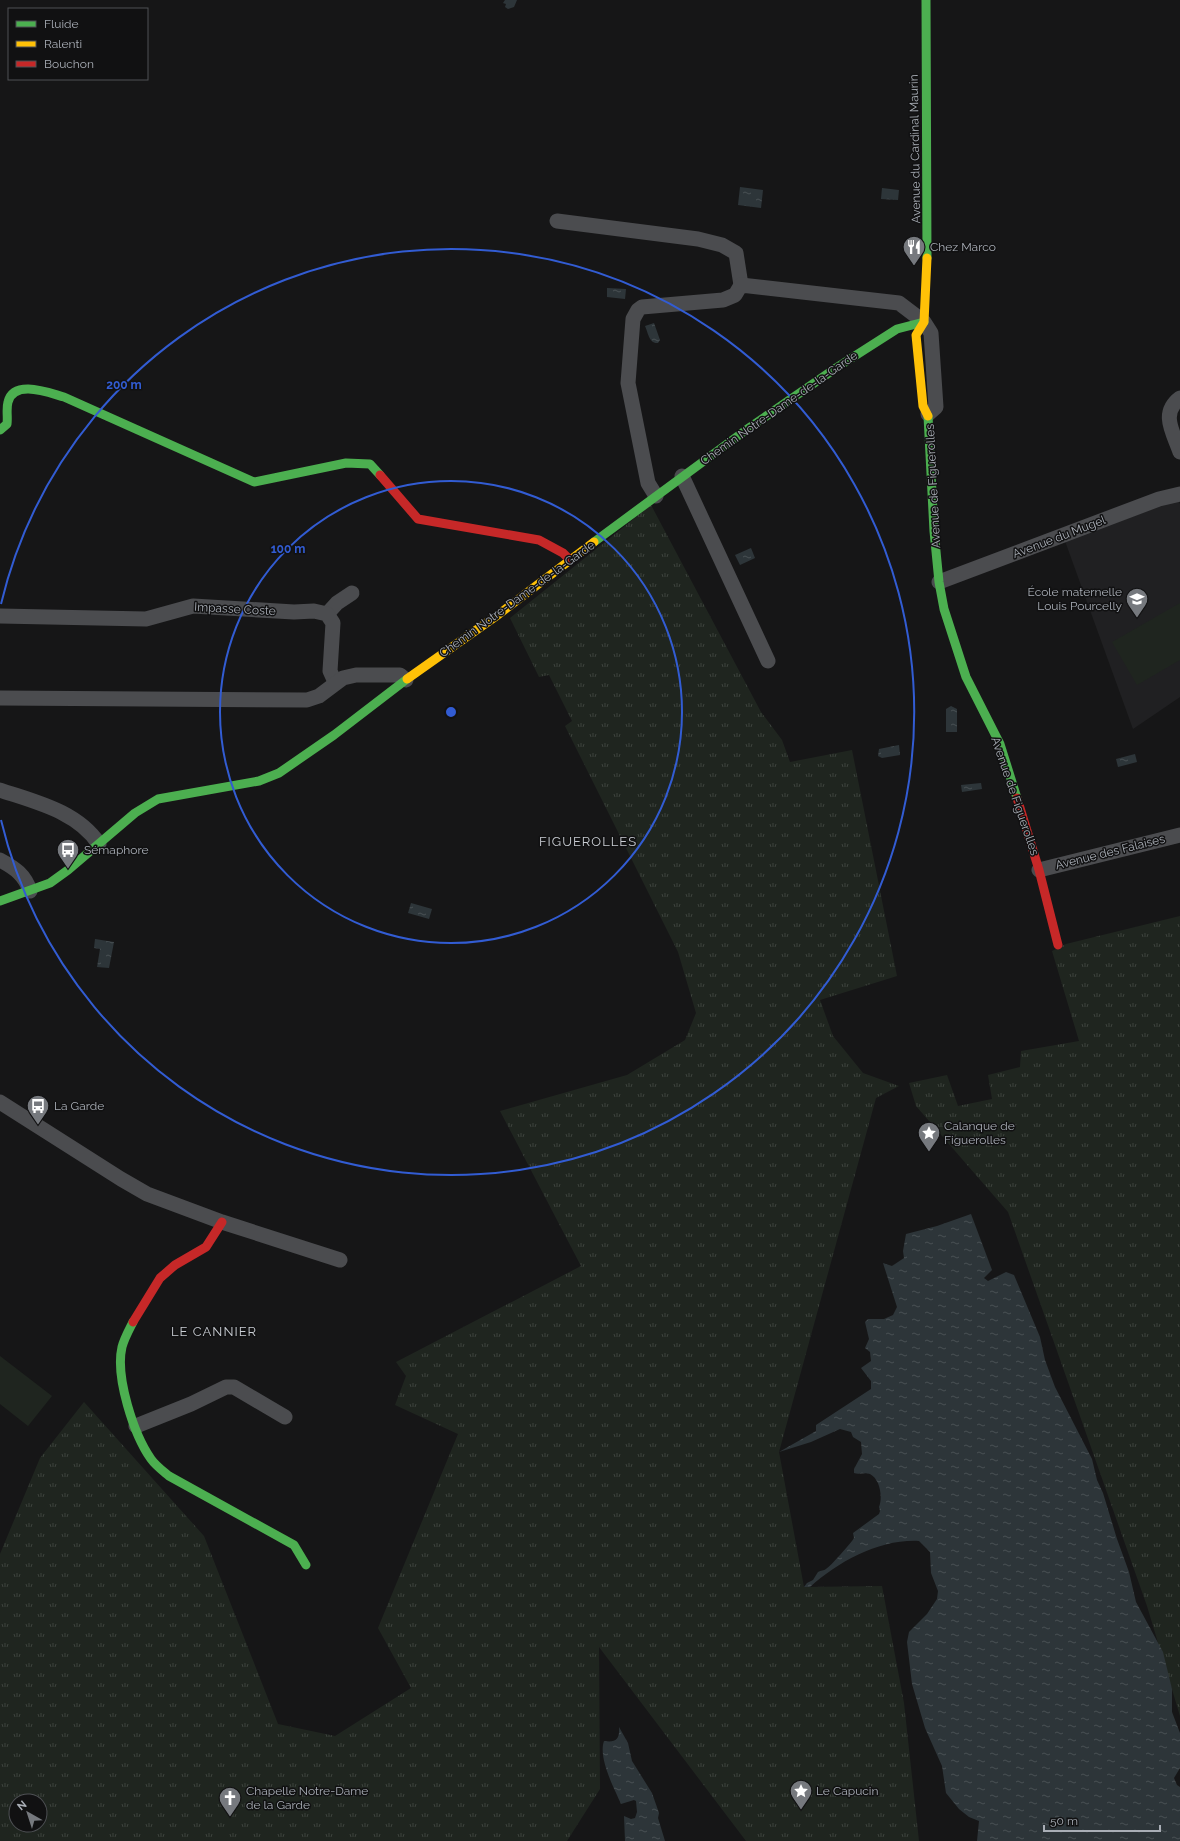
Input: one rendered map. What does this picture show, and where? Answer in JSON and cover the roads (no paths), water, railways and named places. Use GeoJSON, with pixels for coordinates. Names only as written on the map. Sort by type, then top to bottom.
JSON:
{"type":"FeatureCollection","features":[{"type":"Feature","properties":{"kind":"street","name":"Avenue du Cardinal Maurin"},"geometry":{"type":"LineString","coordinates":[[924,322],[928,234],[926,142],[926,0]]}},
{"type":"Feature","properties":{"kind":"street"},"geometry":{"type":"LineString","coordinates":[[557,221],[698,239],[722,245],[736,253],[741,285],[734,295],[723,300],[642,308],[638,310],[633,319],[628,383],[648,483],[656,496]]}},
{"type":"Feature","properties":{"kind":"street"},"geometry":{"type":"LineString","coordinates":[[741,285],[899,303],[924,322]]}},
{"type":"Feature","properties":{"kind":"street","name":"Avenue de Figuerolles"},"geometry":{"type":"LineString","coordinates":[[924,322],[931,333],[936,407],[928,414],[934,531],[939,582],[944,609],[966,676],[1000,744],[1040,870],[1058,945]]}},
{"type":"Feature","properties":{"kind":"street","name":"Chemin Notre-Dame-de-la-Garde"},"geometry":{"type":"LineString","coordinates":[[0,901],[50,883],[135,813],[158,799],[247,784],[270,778],[350,724],[406,680],[494,618],[682,476],[860,352],[897,329],[924,322]]}},
{"type":"Feature","properties":{"kind":"street"},"geometry":{"type":"LineString","coordinates":[[0,430],[7,424],[9,401],[13,394],[21,390],[31,389],[64,397],[254,482],[346,464],[370,464],[418,519],[538,540],[563,553],[570,560]]}},
{"type":"Feature","properties":{"kind":"street"},"geometry":{"type":"LineString","coordinates":[[1180,398],[1174,402],[1168,411],[1170,423],[1180,452]]}},
{"type":"Feature","properties":{"kind":"street"},"geometry":{"type":"LineString","coordinates":[[682,476],[768,661]]}},
{"type":"Feature","properties":{"kind":"street","name":"Avenue du Mugel"},"geometry":{"type":"LineString","coordinates":[[939,582],[1158,499],[1180,494]]}},
{"type":"Feature","properties":{"kind":"street"},"geometry":{"type":"LineString","coordinates":[[336,682],[330,671],[333,623],[328,614],[337,603],[352,593]]}},
{"type":"Feature","properties":{"kind":"street","name":"Impasse Coste"},"geometry":{"type":"LineString","coordinates":[[0,616],[146,619],[192,606],[294,612],[314,611],[328,614]]}},
{"type":"Feature","properties":{"kind":"street"},"geometry":{"type":"LineString","coordinates":[[0,698],[307,700],[319,696],[336,682],[356,675],[400,675],[406,680]]}},
{"type":"Feature","properties":{"kind":"street"},"geometry":{"type":"LineString","coordinates":[[0,790],[68,816],[92,832],[99,844]]}},
{"type":"Feature","properties":{"kind":"street","name":"Avenue des Falaises"},"geometry":{"type":"LineString","coordinates":[[1040,870],[1180,835]]}},
{"type":"Feature","properties":{"kind":"street"},"geometry":{"type":"LineString","coordinates":[[0,860],[15,868],[21,874],[30,891]]}},
{"type":"Feature","properties":{"kind":"street"},"geometry":{"type":"LineString","coordinates":[[0,1102],[147,1194],[222,1222],[340,1260]]}},
{"type":"Feature","properties":{"kind":"street"},"geometry":{"type":"LineString","coordinates":[[222,1222],[211,1242],[204,1250],[172,1267],[161,1277],[133,1323],[122,1346],[120,1371],[136,1426],[150,1457],[164,1472],[294,1545],[306,1565]]}},
{"type":"Feature","properties":{"kind":"street"},"geometry":{"type":"LineString","coordinates":[[136,1426],[192,1404],[226,1387],[234,1387],[285,1417]]}},
{"type":"Feature","properties":{"kind":"water"},"geometry":{"type":"Polygon","coordinates":[[[505,0],[517,0],[514,7],[508,9],[505,7],[506,4],[503,3],[505,0]]]}},
{"type":"Feature","properties":{"kind":"water"},"geometry":{"type":"Polygon","coordinates":[[[740,187],[763,190],[761,208],[738,205],[740,187]]]}},
{"type":"Feature","properties":{"kind":"water"},"geometry":{"type":"Polygon","coordinates":[[[882,188],[899,190],[898,200],[881,199],[882,188]]]}},
{"type":"Feature","properties":{"kind":"water"},"geometry":{"type":"Polygon","coordinates":[[[607,288],[626,289],[625,299],[607,297],[607,288]]]}},
{"type":"Feature","properties":{"kind":"water"},"geometry":{"type":"Polygon","coordinates":[[[654,323],[660,340],[658,343],[651,340],[645,326],[654,323]]]}},
{"type":"Feature","properties":{"kind":"water"},"geometry":{"type":"Polygon","coordinates":[[[751,548],[755,558],[740,565],[735,555],[751,548]]]}},
{"type":"Feature","properties":{"kind":"water"},"geometry":{"type":"Polygon","coordinates":[[[951,706],[957,709],[957,732],[946,732],[946,709],[951,706]]]}},
{"type":"Feature","properties":{"kind":"water"},"geometry":{"type":"Polygon","coordinates":[[[899,745],[900,755],[882,758],[878,756],[879,749],[899,745]]]}},
{"type":"Feature","properties":{"kind":"water"},"geometry":{"type":"Polygon","coordinates":[[[1135,754],[1137,762],[1118,767],[1116,759],[1135,754]]]}},
{"type":"Feature","properties":{"kind":"water"},"geometry":{"type":"Polygon","coordinates":[[[981,783],[982,789],[962,792],[961,785],[981,783]]]}},
{"type":"Feature","properties":{"kind":"water"},"geometry":{"type":"Polygon","coordinates":[[[411,903],[432,909],[429,919],[408,913],[411,903]]]}},
{"type":"Feature","properties":{"kind":"water"},"geometry":{"type":"Polygon","coordinates":[[[95,939],[114,942],[109,968],[97,967],[100,949],[94,948],[95,939]]]}},
{"type":"Feature","properties":{"kind":"water"},"geometry":{"type":"Polygon","coordinates":[[[971,1214],[992,1270],[984,1278],[988,1281],[1006,1272],[1014,1275],[1040,1337],[1045,1360],[1055,1387],[1092,1459],[1097,1480],[1103,1493],[1129,1572],[1136,1602],[1163,1652],[1172,1689],[1172,1712],[1180,1733],[1180,1768],[1174,1778],[1177,1785],[1180,1787],[1180,1841],[977,1841],[979,1821],[969,1817],[959,1809],[946,1793],[942,1766],[925,1728],[912,1684],[907,1642],[909,1632],[927,1614],[937,1599],[938,1591],[931,1573],[930,1552],[919,1541],[904,1541],[875,1548],[847,1560],[821,1577],[810,1587],[804,1587],[807,1583],[813,1580],[818,1572],[828,1567],[841,1554],[854,1538],[853,1533],[879,1514],[881,1493],[873,1476],[866,1473],[854,1473],[854,1469],[862,1454],[861,1442],[853,1437],[851,1432],[840,1429],[811,1442],[779,1452],[816,1431],[816,1425],[871,1389],[871,1381],[861,1368],[871,1361],[870,1352],[865,1348],[869,1339],[865,1322],[868,1319],[884,1319],[893,1315],[897,1307],[883,1263],[892,1266],[904,1258],[903,1251],[906,1234],[937,1226],[971,1214]]]}},
{"type":"Feature","properties":{"kind":"water"},"geometry":{"type":"Polygon","coordinates":[[[619,1727],[628,1743],[632,1761],[652,1793],[659,1813],[658,1818],[665,1841],[625,1841],[624,1816],[631,1819],[635,1818],[637,1812],[636,1801],[634,1800],[621,1804],[611,1782],[603,1756],[604,1741],[614,1741],[619,1735],[619,1727]]]}},
{"type":"Feature","properties":{"kind":"place","name":"Chez Marco"},"geometry":{"type":"Point","coordinates":[914,266]}},
{"type":"Feature","properties":{"kind":"place","name":"École maternelle Louis Pourcelly"},"geometry":{"type":"Point","coordinates":[1137,618]}},
{"type":"Feature","properties":{"kind":"place","name":"Sémaphore"},"geometry":{"type":"Point","coordinates":[68,870]}},
{"type":"Feature","properties":{"kind":"place","name":"La Garde"},"geometry":{"type":"Point","coordinates":[38,1126]}},
{"type":"Feature","properties":{"kind":"place","name":"Calanque de Figuerolles"},"geometry":{"type":"Point","coordinates":[929,1152]}},
{"type":"Feature","properties":{"kind":"place","name":"Le Capucin"},"geometry":{"type":"Point","coordinates":[801,1810]}},
{"type":"Feature","properties":{"kind":"place","name":"Chapelle Notre-Dame de la Garde"},"geometry":{"type":"Point","coordinates":[230,1818]}},
{"type":"Feature","properties":{"kind":"district","name":"FIGUEROLLES"},"geometry":{"type":"Point","coordinates":[588,841]}},
{"type":"Feature","properties":{"kind":"district","name":"LE CANNIER"},"geometry":{"type":"Point","coordinates":[214,1331]}}]}
